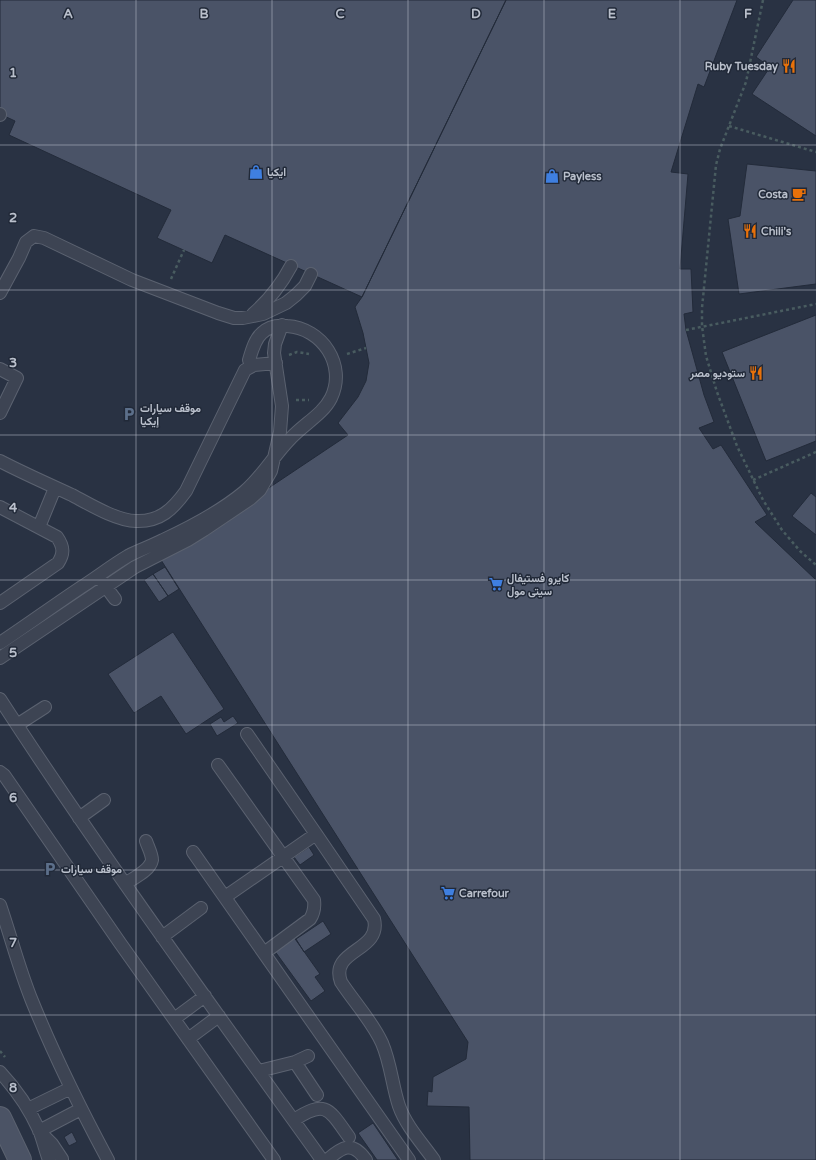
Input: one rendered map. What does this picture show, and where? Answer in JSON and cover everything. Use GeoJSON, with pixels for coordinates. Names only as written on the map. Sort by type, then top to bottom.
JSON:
{"type":"FeatureCollection","features":[{"type":"Feature","properties":{"kind":"street"},"geometry":{"type":"LineString","coordinates":[[0,1118],[20,1160]]}},
{"type":"Feature","properties":{"kind":"lane"},"geometry":{"type":"LineString","coordinates":[[0,293],[26,242],[34,236],[44,238],[119,274],[234,318],[251,316],[275,309],[286,303],[305,286],[311,274]]}},
{"type":"Feature","properties":{"kind":"lane"},"geometry":{"type":"LineString","coordinates":[[251,316],[274,294],[284,280],[291,266]]}},
{"type":"Feature","properties":{"kind":"lane"},"geometry":{"type":"LineString","coordinates":[[0,643],[128,556],[186,529],[234,500],[254,482],[300,429],[326,406],[332,397],[336,383],[336,368],[333,358],[325,344],[306,330],[294,326],[274,326],[262,333],[257,339],[249,360],[252,366]]}},
{"type":"Feature","properties":{"kind":"lane"},"geometry":{"type":"LineString","coordinates":[[0,658],[108,584],[141,564],[188,540],[250,499],[264,484],[271,471],[275,457],[282,419],[275,344],[282,326]]}},
{"type":"Feature","properties":{"kind":"lane"},"geometry":{"type":"LineString","coordinates":[[1,465],[55,488],[111,515],[135,521],[151,520],[165,514],[177,504],[186,491],[245,370],[260,364],[276,363]]}},
{"type":"Feature","properties":{"kind":"lane"},"geometry":{"type":"LineString","coordinates":[[0,369],[16,378],[0,413]]}},
{"type":"Feature","properties":{"kind":"lane"},"geometry":{"type":"LineString","coordinates":[[39,527],[55,488]]}},
{"type":"Feature","properties":{"kind":"lane"},"geometry":{"type":"LineString","coordinates":[[0,507],[57,537],[63,550],[62,557],[58,564],[0,603]]}},
{"type":"Feature","properties":{"kind":"lane"},"geometry":{"type":"LineString","coordinates":[[98,576],[108,584],[117,597]]}},
{"type":"Feature","properties":{"kind":"lane"},"geometry":{"type":"LineString","coordinates":[[0,699],[78,818],[322,1160]]}},
{"type":"Feature","properties":{"kind":"lane"},"geometry":{"type":"LineString","coordinates":[[17,725],[45,707]]}},
{"type":"Feature","properties":{"kind":"lane"},"geometry":{"type":"LineString","coordinates":[[246,734],[371,914],[376,925],[375,931],[369,941],[340,964],[338,976],[381,1042],[389,1064],[400,1108],[410,1127],[434,1160]]}},
{"type":"Feature","properties":{"kind":"lane"},"geometry":{"type":"LineString","coordinates":[[218,765],[314,900],[314,914],[310,919],[264,953]]}},
{"type":"Feature","properties":{"kind":"lane"},"geometry":{"type":"LineString","coordinates":[[0,772],[4,775],[120,944],[274,1160]]}},
{"type":"Feature","properties":{"kind":"lane"},"geometry":{"type":"LineString","coordinates":[[78,818],[104,800]]}},
{"type":"Feature","properties":{"kind":"lane"},"geometry":{"type":"LineString","coordinates":[[225,897],[316,834]]}},
{"type":"Feature","properties":{"kind":"lane"},"geometry":{"type":"LineString","coordinates":[[125,884],[146,869],[151,862],[152,858],[146,841]]}},
{"type":"Feature","properties":{"kind":"lane"},"geometry":{"type":"LineString","coordinates":[[193,852],[409,1160]]}},
{"type":"Feature","properties":{"kind":"lane"},"geometry":{"type":"LineString","coordinates":[[0,905],[21,972],[32,1000],[71,1088],[108,1160]]}},
{"type":"Feature","properties":{"kind":"lane"},"geometry":{"type":"LineString","coordinates":[[162,937],[201,908]]}},
{"type":"Feature","properties":{"kind":"lane"},"geometry":{"type":"LineString","coordinates":[[174,1019],[205,996]]}},
{"type":"Feature","properties":{"kind":"lane"},"geometry":{"type":"LineString","coordinates":[[188,1039],[219,1016]]}},
{"type":"Feature","properties":{"kind":"lane"},"geometry":{"type":"LineString","coordinates":[[259,1071],[295,1062],[308,1056]]}},
{"type":"Feature","properties":{"kind":"lane"},"geometry":{"type":"LineString","coordinates":[[295,1062],[317,1095]]}},
{"type":"Feature","properties":{"kind":"lane"},"geometry":{"type":"LineString","coordinates":[[0,1072],[12,1085],[28,1109],[39,1131],[49,1160]]}},
{"type":"Feature","properties":{"kind":"lane"},"geometry":{"type":"LineString","coordinates":[[28,1109],[71,1088]]}},
{"type":"Feature","properties":{"kind":"lane"},"geometry":{"type":"LineString","coordinates":[[39,1131],[82,1109]]}},
{"type":"Feature","properties":{"kind":"lane"},"geometry":{"type":"LineString","coordinates":[[294,1120],[309,1110],[321,1109],[333,1114],[349,1136]]}},
{"type":"Feature","properties":{"kind":"lane"},"geometry":{"type":"LineString","coordinates":[[39,1131],[52,1144],[62,1158]]}},
{"type":"Feature","properties":{"kind":"lane"},"geometry":{"type":"LineString","coordinates":[[327,1160],[338,1150],[348,1147],[359,1151],[366,1160]]}},
{"type":"Feature","properties":{"kind":"path"},"geometry":{"type":"LineString","coordinates":[[763,0],[746,82],[720,149],[716,165],[702,291],[702,326],[706,356],[736,446],[763,500],[782,530],[800,551],[816,565]]}},
{"type":"Feature","properties":{"kind":"path"},"geometry":{"type":"LineString","coordinates":[[729,126],[816,152]]}},
{"type":"Feature","properties":{"kind":"path"},"geometry":{"type":"LineString","coordinates":[[164,292],[184,250]]}},
{"type":"Feature","properties":{"kind":"path"},"geometry":{"type":"LineString","coordinates":[[686,330],[816,304]]}},
{"type":"Feature","properties":{"kind":"path"},"geometry":{"type":"LineString","coordinates":[[276,363],[297,352],[308,353],[314,357]]}},
{"type":"Feature","properties":{"kind":"path"},"geometry":{"type":"LineString","coordinates":[[280,393],[290,399],[304,401],[312,399]]}},
{"type":"Feature","properties":{"kind":"path"},"geometry":{"type":"LineString","coordinates":[[753,480],[816,452]]}},
{"type":"Feature","properties":{"kind":"building","name":"ايكيا"},"geometry":{"type":"Polygon","coordinates":[[[0,0],[506,0],[362,297],[225,235],[212,263],[157,238],[171,210],[9,135],[15,121],[0,114],[0,0]]]}},
{"type":"Feature","properties":{"kind":"building","name":"كايرو فستيفال سيتى مول"},"geometry":{"type":"Polygon","coordinates":[[[506,0],[737,0],[704,87],[698,84],[671,172],[688,174],[680,269],[691,269],[693,312],[684,314],[686,330],[704,395],[714,422],[699,428],[713,449],[721,445],[767,515],[755,522],[816,580],[816,1160],[470,1160],[469,1107],[427,1106],[428,1091],[432,1092],[433,1077],[466,1059],[468,1042],[161,560],[348,435],[338,423],[358,397],[366,381],[369,363],[363,333],[355,307],[362,297],[506,0]]]}},
{"type":"Feature","properties":{"kind":"building"},"geometry":{"type":"Polygon","coordinates":[[[793,0],[816,0],[816,136],[752,94],[770,67],[756,57],[793,0]]]}},
{"type":"Feature","properties":{"kind":"building"},"geometry":{"type":"Polygon","coordinates":[[[747,164],[816,171],[816,284],[739,294],[728,219],[740,216],[747,164]]]}},
{"type":"Feature","properties":{"kind":"building"},"geometry":{"type":"Polygon","coordinates":[[[816,315],[816,441],[766,461],[722,352],[816,315]]]}},
{"type":"Feature","properties":{"kind":"building"},"geometry":{"type":"Polygon","coordinates":[[[811,493],[816,497],[816,535],[792,516],[811,493]]]}},
{"type":"Feature","properties":{"kind":"building"},"geometry":{"type":"Polygon","coordinates":[[[165,567],[179,589],[168,596],[153,574],[165,567]]]}},
{"type":"Feature","properties":{"kind":"building"},"geometry":{"type":"Polygon","coordinates":[[[153,574],[168,596],[159,602],[144,580],[153,574]]]}},
{"type":"Feature","properties":{"kind":"building"},"geometry":{"type":"Polygon","coordinates":[[[173,632],[224,709],[186,734],[161,696],[134,713],[108,674],[173,632]]]}},
{"type":"Feature","properties":{"kind":"building"},"geometry":{"type":"Polygon","coordinates":[[[233,716],[238,723],[217,736],[210,724],[221,717],[224,722],[233,716]]]}},
{"type":"Feature","properties":{"kind":"building"},"geometry":{"type":"Polygon","coordinates":[[[309,847],[314,855],[300,865],[294,857],[309,847]]]}},
{"type":"Feature","properties":{"kind":"building"},"geometry":{"type":"Polygon","coordinates":[[[323,921],[331,934],[304,952],[296,939],[323,921]]]}},
{"type":"Feature","properties":{"kind":"building"},"geometry":{"type":"Polygon","coordinates":[[[293,936],[320,974],[315,977],[325,991],[311,1001],[274,950],[293,936]]]}},
{"type":"Feature","properties":{"kind":"building"},"geometry":{"type":"Polygon","coordinates":[[[373,1123],[398,1160],[377,1160],[358,1133],[373,1123]]]}},
{"type":"Feature","properties":{"kind":"building"},"geometry":{"type":"Polygon","coordinates":[[[72,1132],[77,1142],[69,1146],[64,1137],[72,1132]]]}},
{"type":"Feature","properties":{"kind":"place","name":"Ruby Tuesday"},"geometry":{"type":"Point","coordinates":[789,66]}},
{"type":"Feature","properties":{"kind":"place","name":"ايكيا"},"geometry":{"type":"Point","coordinates":[256,172]}},
{"type":"Feature","properties":{"kind":"place","name":"Payless"},"geometry":{"type":"Point","coordinates":[552,176]}},
{"type":"Feature","properties":{"kind":"place","name":"Costa"},"geometry":{"type":"Point","coordinates":[799,194]}},
{"type":"Feature","properties":{"kind":"place","name":"Chili's"},"geometry":{"type":"Point","coordinates":[750,231]}},
{"type":"Feature","properties":{"kind":"place","name":"ستوديو مصر"},"geometry":{"type":"Point","coordinates":[756,373]}},
{"type":"Feature","properties":{"kind":"place","name":"موقف سيارات إيكيا"},"geometry":{"type":"Point","coordinates":[129,414]}},
{"type":"Feature","properties":{"kind":"place","name":"كايرو فستيفال سيتى مول"},"geometry":{"type":"Point","coordinates":[496,584]}},
{"type":"Feature","properties":{"kind":"place","name":"موقف سيارات"},"geometry":{"type":"Point","coordinates":[50,869]}},
{"type":"Feature","properties":{"kind":"place","name":"Carrefour"},"geometry":{"type":"Point","coordinates":[448,893]}}]}
